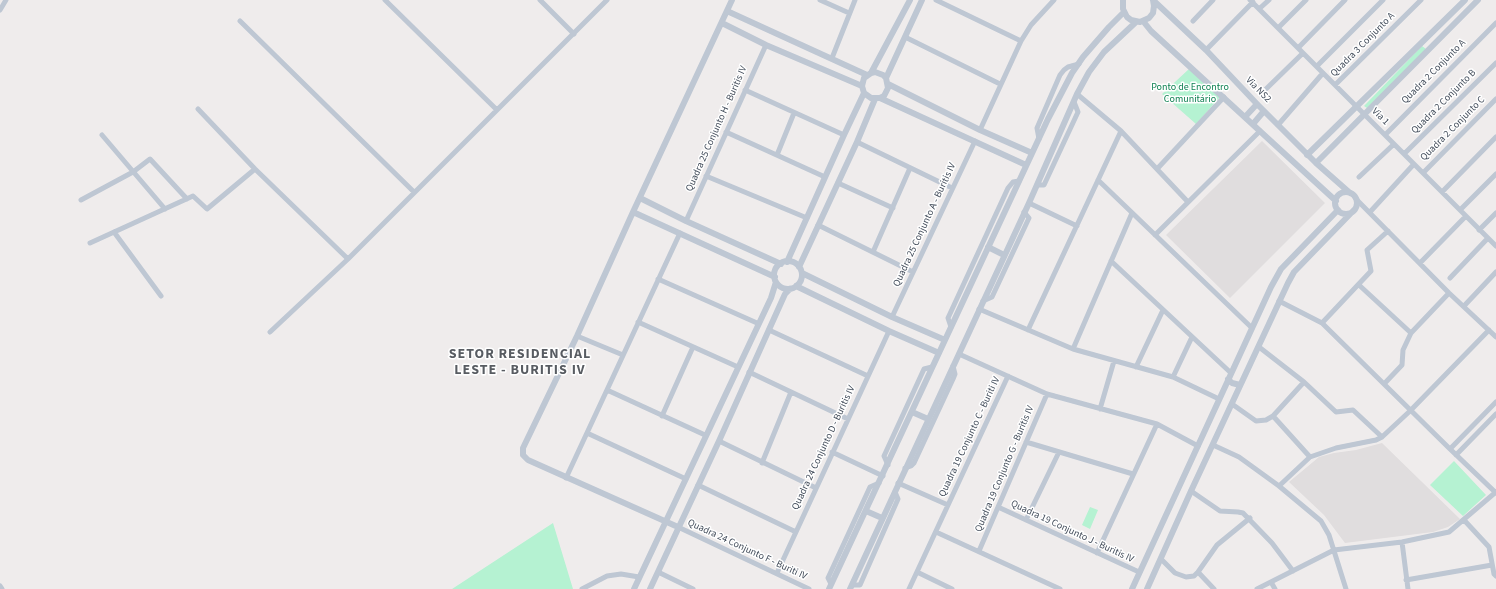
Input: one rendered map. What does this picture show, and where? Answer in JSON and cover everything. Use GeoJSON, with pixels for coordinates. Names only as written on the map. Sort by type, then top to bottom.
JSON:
{"type":"FeatureCollection","features":[{"type":"Feature","properties":{"kind":"street"},"geometry":{"type":"LineString","coordinates":[[0,10],[6,0]]}},
{"type":"Feature","properties":{"kind":"street"},"geometry":{"type":"LineString","coordinates":[[385,0],[497,110]]}},
{"type":"Feature","properties":{"kind":"street"},"geometry":{"type":"LineString","coordinates":[[540,0],[574,34]]}},
{"type":"Feature","properties":{"kind":"street"},"geometry":{"type":"LineString","coordinates":[[270,332],[348,259],[607,0]]}},
{"type":"Feature","properties":{"kind":"street"},"geometry":{"type":"LineString","coordinates":[[678,527],[528,460],[523,455],[523,448],[577,336],[732,0]]}},
{"type":"Feature","properties":{"kind":"street"},"geometry":{"type":"LineString","coordinates":[[820,0],[849,13]]}},
{"type":"Feature","properties":{"kind":"street"},"geometry":{"type":"LineString","coordinates":[[832,58],[855,0]]}},
{"type":"Feature","properties":{"kind":"street"},"geometry":{"type":"LineString","coordinates":[[910,0],[869,74],[864,78],[862,86],[864,93],[871,98],[878,98],[1026,165]]}},
{"type":"Feature","properties":{"kind":"street"},"geometry":{"type":"LineString","coordinates":[[799,267],[878,98],[886,92],[887,81],[905,36],[922,0]]}},
{"type":"Feature","properties":{"kind":"street"},"geometry":{"type":"LineString","coordinates":[[936,0],[1021,41]]}},
{"type":"Feature","properties":{"kind":"street"},"geometry":{"type":"LineString","coordinates":[[980,130],[1021,41],[1031,25],[1054,0]]}},
{"type":"Feature","properties":{"kind":"street"},"geometry":{"type":"LineString","coordinates":[[830,586],[888,465],[1048,118],[1079,64],[1122,5],[1131,20],[1136,22],[1143,21],[1149,18],[1153,13],[1153,0]]}},
{"type":"Feature","properties":{"kind":"street","name":"Via NS2"},"geometry":{"type":"LineString","coordinates":[[1153,0],[1206,50],[1307,155],[1350,193]]}},
{"type":"Feature","properties":{"kind":"street"},"geometry":{"type":"LineString","coordinates":[[1193,21],[1213,0]]}},
{"type":"Feature","properties":{"kind":"street"},"geometry":{"type":"LineString","coordinates":[[1260,9],[1269,0]]}},
{"type":"Feature","properties":{"kind":"street"},"geometry":{"type":"LineString","coordinates":[[1278,28],[1306,0]]}},
{"type":"Feature","properties":{"kind":"street"},"geometry":{"type":"LineString","coordinates":[[1298,48],[1345,0]]}},
{"type":"Feature","properties":{"kind":"street"},"geometry":{"type":"LineString","coordinates":[[1316,66],[1383,0]]}},
{"type":"Feature","properties":{"kind":"street","name":"Quadra 3 Conjunto A"},"geometry":{"type":"LineString","coordinates":[[1336,85],[1420,0]]}},
{"type":"Feature","properties":{"kind":"street"},"geometry":{"type":"LineString","coordinates":[[1307,155],[1465,0]]}},
{"type":"Feature","properties":{"kind":"street"},"geometry":{"type":"LineString","coordinates":[[1316,163],[1478,0]]}},
{"type":"Feature","properties":{"kind":"street"},"geometry":{"type":"LineString","coordinates":[[1206,50],[1251,1]]}},
{"type":"Feature","properties":{"kind":"street","name":"Via 1"},"geometry":{"type":"LineString","coordinates":[[1251,1],[1496,246]]}},
{"type":"Feature","properties":{"kind":"street"},"geometry":{"type":"LineString","coordinates":[[727,11],[869,74],[879,73],[887,81],[980,130],[1032,153]]}},
{"type":"Feature","properties":{"kind":"street"},"geometry":{"type":"LineString","coordinates":[[240,21],[414,192]]}},
{"type":"Feature","properties":{"kind":"street"},"geometry":{"type":"LineString","coordinates":[[1143,21],[1151,31],[1336,201],[1338,210]]}},
{"type":"Feature","properties":{"kind":"street"},"geometry":{"type":"LineString","coordinates":[[851,587],[1037,185],[1077,94],[1089,72],[1104,52],[1136,22]]}},
{"type":"Feature","properties":{"kind":"street"},"geometry":{"type":"LineString","coordinates":[[722,23],[766,45],[862,86]]}},
{"type":"Feature","properties":{"kind":"street","name":"Quadra 2 Conjunto A"},"geometry":{"type":"LineString","coordinates":[[1385,135],[1496,23]]}},
{"type":"Feature","properties":{"kind":"street"},"geometry":{"type":"LineString","coordinates":[[1435,30],[1436,35],[1442,36]]}},
{"type":"Feature","properties":{"kind":"street"},"geometry":{"type":"LineString","coordinates":[[905,36],[1000,84]]}},
{"type":"Feature","properties":{"kind":"street"},"geometry":{"type":"LineString","coordinates":[[1424,40],[1429,43],[1430,48]]}},
{"type":"Feature","properties":{"kind":"street","name":"Quadra 25 Conjunto H - Buritis IV"},"geometry":{"type":"LineString","coordinates":[[686,220],[766,45]]}},
{"type":"Feature","properties":{"kind":"street"},"geometry":{"type":"LineString","coordinates":[[1266,89],[1303,53]]}},
{"type":"Feature","properties":{"kind":"street","name":"Quadra 2 Conjunto B"},"geometry":{"type":"LineString","coordinates":[[1404,154],[1496,63]]}},
{"type":"Feature","properties":{"kind":"street"},"geometry":{"type":"LineString","coordinates":[[1038,138],[1037,128],[1060,75],[1068,67],[1079,64]]}},
{"type":"Feature","properties":{"kind":"street"},"geometry":{"type":"LineString","coordinates":[[1278,126],[1323,73]]}},
{"type":"Feature","properties":{"kind":"street"},"geometry":{"type":"LineString","coordinates":[[745,90],[844,135]]}},
{"type":"Feature","properties":{"kind":"street"},"geometry":{"type":"LineString","coordinates":[[634,589],[705,435],[771,298],[776,280],[776,270],[784,263],[807,218],[864,93]]}},
{"type":"Feature","properties":{"kind":"street"},"geometry":{"type":"LineString","coordinates":[[1077,94],[1121,131],[1188,202]]}},
{"type":"Feature","properties":{"kind":"street"},"geometry":{"type":"LineString","coordinates":[[1157,169],[1224,97]]}},
{"type":"Feature","properties":{"kind":"street","name":"Quadra 2 Conjunto C"},"geometry":{"type":"LineString","coordinates":[[1423,172],[1496,99]]}},
{"type":"Feature","properties":{"kind":"street"},"geometry":{"type":"LineString","coordinates":[[1245,117],[1257,104]]}},
{"type":"Feature","properties":{"kind":"street"},"geometry":{"type":"LineString","coordinates":[[198,109],[256,169],[348,259]]}},
{"type":"Feature","properties":{"kind":"street"},"geometry":{"type":"LineString","coordinates":[[1253,124],[1264,111]]}},
{"type":"Feature","properties":{"kind":"street"},"geometry":{"type":"LineString","coordinates":[[777,155],[794,113]]}},
{"type":"Feature","properties":{"kind":"street"},"geometry":{"type":"LineString","coordinates":[[1028,330],[1121,131]]}},
{"type":"Feature","properties":{"kind":"street"},"geometry":{"type":"LineString","coordinates":[[1156,235],[1260,131]]}},
{"type":"Feature","properties":{"kind":"street"},"geometry":{"type":"LineString","coordinates":[[726,132],[825,177]]}},
{"type":"Feature","properties":{"kind":"street"},"geometry":{"type":"LineString","coordinates":[[102,135],[165,209]]}},
{"type":"Feature","properties":{"kind":"street"},"geometry":{"type":"LineString","coordinates":[[1442,192],[1496,137]]}},
{"type":"Feature","properties":{"kind":"street","name":"Quadra 25 Conjunto A - Buritis IV"},"geometry":{"type":"LineString","coordinates":[[892,317],[974,141]]}},
{"type":"Feature","properties":{"kind":"street"},"geometry":{"type":"LineString","coordinates":[[857,142],[952,188]]}},
{"type":"Feature","properties":{"kind":"street"},"geometry":{"type":"LineString","coordinates":[[1318,144],[1327,152]]}},
{"type":"Feature","properties":{"kind":"street"},"geometry":{"type":"LineString","coordinates":[[1359,177],[1394,144]]}},
{"type":"Feature","properties":{"kind":"street"},"geometry":{"type":"LineString","coordinates":[[81,200],[132,172],[150,159],[187,199]]}},
{"type":"Feature","properties":{"kind":"street"},"geometry":{"type":"LineString","coordinates":[[1370,212],[1414,164]]}},
{"type":"Feature","properties":{"kind":"street"},"geometry":{"type":"LineString","coordinates":[[873,252],[910,168]]}},
{"type":"Feature","properties":{"kind":"street"},"geometry":{"type":"LineString","coordinates":[[90,243],[193,196],[207,209],[256,169]]}},
{"type":"Feature","properties":{"kind":"street"},"geometry":{"type":"LineString","coordinates":[[1460,210],[1496,174]]}},
{"type":"Feature","properties":{"kind":"street"},"geometry":{"type":"LineString","coordinates":[[706,176],[807,218]]}},
{"type":"Feature","properties":{"kind":"street"},"geometry":{"type":"LineString","coordinates":[[1098,180],[1252,328]]}},
{"type":"Feature","properties":{"kind":"street"},"geometry":{"type":"LineString","coordinates":[[951,327],[948,318],[1008,188],[1013,182],[1019,181]]}},
{"type":"Feature","properties":{"kind":"street"},"geometry":{"type":"LineString","coordinates":[[838,183],[893,208]]}},
{"type":"Feature","properties":{"kind":"street"},"geometry":{"type":"LineString","coordinates":[[1336,201],[1340,194],[1346,192],[1350,193],[1449,293],[1496,337]]}},
{"type":"Feature","properties":{"kind":"street"},"geometry":{"type":"LineString","coordinates":[[640,198],[784,263],[792,262],[799,267],[802,273],[801,281],[785,294],[650,589]]}},
{"type":"Feature","properties":{"kind":"street"},"geometry":{"type":"LineString","coordinates":[[1147,589],[1240,385],[1294,272],[1354,210],[1356,206],[1356,199]]}},
{"type":"Feature","properties":{"kind":"street"},"geometry":{"type":"LineString","coordinates":[[1028,203],[1076,226]]}},
{"type":"Feature","properties":{"kind":"street"},"geometry":{"type":"LineString","coordinates":[[1338,210],[1346,213],[1354,210]]}},
{"type":"Feature","properties":{"kind":"street"},"geometry":{"type":"LineString","coordinates":[[1132,589],[1271,287],[1281,269],[1338,210]]}},
{"type":"Feature","properties":{"kind":"street"},"geometry":{"type":"LineString","coordinates":[[633,212],[680,233],[776,280],[782,288],[790,289]]}},
{"type":"Feature","properties":{"kind":"street"},"geometry":{"type":"LineString","coordinates":[[983,301],[992,297],[1029,218],[1024,212]]}},
{"type":"Feature","properties":{"kind":"street"},"geometry":{"type":"LineString","coordinates":[[1072,349],[1132,213]]}},
{"type":"Feature","properties":{"kind":"street"},"geometry":{"type":"LineString","coordinates":[[1479,230],[1496,213]]}},
{"type":"Feature","properties":{"kind":"street"},"geometry":{"type":"LineString","coordinates":[[1420,263],[1466,216]]}},
{"type":"Feature","properties":{"kind":"street"},"geometry":{"type":"LineString","coordinates":[[818,225],[913,272]]}},
{"type":"Feature","properties":{"kind":"street"},"geometry":{"type":"LineString","coordinates":[[1322,323],[1371,271],[1367,250],[1388,231]]}},
{"type":"Feature","properties":{"kind":"street"},"geometry":{"type":"LineString","coordinates":[[114,232],[161,296]]}},
{"type":"Feature","properties":{"kind":"street"},"geometry":{"type":"LineString","coordinates":[[566,478],[680,233]]}},
{"type":"Feature","properties":{"kind":"street"},"geometry":{"type":"LineString","coordinates":[[1450,278],[1488,238]]}},
{"type":"Feature","properties":{"kind":"street"},"geometry":{"type":"LineString","coordinates":[[988,248],[1004,255]]}},
{"type":"Feature","properties":{"kind":"street"},"geometry":{"type":"LineString","coordinates":[[1111,261],[1192,337],[1230,376],[1232,383],[1240,385]]}},
{"type":"Feature","properties":{"kind":"street"},"geometry":{"type":"LineString","coordinates":[[1464,306],[1496,272]]}},
{"type":"Feature","properties":{"kind":"street"},"geometry":{"type":"LineString","coordinates":[[802,273],[892,317],[945,340]]}},
{"type":"Feature","properties":{"kind":"street"},"geometry":{"type":"LineString","coordinates":[[658,279],[758,323]]}},
{"type":"Feature","properties":{"kind":"street"},"geometry":{"type":"LineString","coordinates":[[1359,285],[1411,333]]}},
{"type":"Feature","properties":{"kind":"street"},"geometry":{"type":"LineString","coordinates":[[796,286],[888,331],[939,353]]}},
{"type":"Feature","properties":{"kind":"street"},"geometry":{"type":"LineString","coordinates":[[1384,384],[1402,365],[1403,350],[1411,333],[1449,293]]}},
{"type":"Feature","properties":{"kind":"street"},"geometry":{"type":"LineString","coordinates":[[1258,589],[1334,550],[1402,542],[1449,532],[1496,492],[1410,411],[1322,323],[1279,301]]}},
{"type":"Feature","properties":{"kind":"street"},"geometry":{"type":"LineString","coordinates":[[979,309],[1072,349],[1173,377],[1219,399]]}},
{"type":"Feature","properties":{"kind":"street"},"geometry":{"type":"LineString","coordinates":[[1136,367],[1163,310]]}},
{"type":"Feature","properties":{"kind":"street"},"geometry":{"type":"LineString","coordinates":[[638,322],[738,367]]}},
{"type":"Feature","properties":{"kind":"street"},"geometry":{"type":"LineString","coordinates":[[769,330],[868,376]]}},
{"type":"Feature","properties":{"kind":"street"},"geometry":{"type":"LineString","coordinates":[[1279,486],[1310,457],[1336,448],[1376,440],[1382,437],[1410,411],[1489,330]]}},
{"type":"Feature","properties":{"kind":"street","name":"Quadra 24 Conjunto D - Buritis IV"},"geometry":{"type":"LineString","coordinates":[[777,573],[888,331]]}},
{"type":"Feature","properties":{"kind":"street"},"geometry":{"type":"LineString","coordinates":[[577,336],[623,355]]}},
{"type":"Feature","properties":{"kind":"street"},"geometry":{"type":"LineString","coordinates":[[1173,377],[1192,337]]}},
{"type":"Feature","properties":{"kind":"street"},"geometry":{"type":"LineString","coordinates":[[662,416],[693,347]]}},
{"type":"Feature","properties":{"kind":"street"},"geometry":{"type":"LineString","coordinates":[[1259,347],[1304,382],[1336,412],[1353,410],[1382,437]]}},
{"type":"Feature","properties":{"kind":"street"},"geometry":{"type":"LineString","coordinates":[[959,354],[1047,394],[1157,424],[1198,446]]}},
{"type":"Feature","properties":{"kind":"street"},"geometry":{"type":"LineString","coordinates":[[1100,409],[1114,361]]}},
{"type":"Feature","properties":{"kind":"street"},"geometry":{"type":"LineString","coordinates":[[906,468],[914,463],[950,386],[955,374],[953,366]]}},
{"type":"Feature","properties":{"kind":"street"},"geometry":{"type":"LineString","coordinates":[[888,465],[884,456],[924,368],[932,367]]}},
{"type":"Feature","properties":{"kind":"street"},"geometry":{"type":"LineString","coordinates":[[749,372],[848,419]]}},
{"type":"Feature","properties":{"kind":"street","name":"Quadra 19 Conjunto C - Buriti IV"},"geometry":{"type":"LineString","coordinates":[[909,589],[1008,376]]}},
{"type":"Feature","properties":{"kind":"street"},"geometry":{"type":"LineString","coordinates":[[1232,404],[1256,421],[1266,420],[1273,416],[1304,382]]}},
{"type":"Feature","properties":{"kind":"street"},"geometry":{"type":"LineString","coordinates":[[1224,389],[1230,390],[1236,394]]}},
{"type":"Feature","properties":{"kind":"street"},"geometry":{"type":"LineString","coordinates":[[607,390],[705,435]]}},
{"type":"Feature","properties":{"kind":"street"},"geometry":{"type":"LineString","coordinates":[[762,463],[791,392]]}},
{"type":"Feature","properties":{"kind":"street","name":"Quadra 19 Conjunto G - Buritis IV"},"geometry":{"type":"LineString","coordinates":[[979,551],[1047,394]]}},
{"type":"Feature","properties":{"kind":"street"},"geometry":{"type":"LineString","coordinates":[[1450,449],[1496,402]]}},
{"type":"Feature","properties":{"kind":"street"},"geometry":{"type":"LineString","coordinates":[[912,412],[928,419]]}},
{"type":"Feature","properties":{"kind":"street"},"geometry":{"type":"LineString","coordinates":[[1456,455],[1496,414]]}},
{"type":"Feature","properties":{"kind":"street"},"geometry":{"type":"LineString","coordinates":[[1273,416],[1310,457]]}},
{"type":"Feature","properties":{"kind":"street"},"geometry":{"type":"LineString","coordinates":[[1097,553],[1157,424]]}},
{"type":"Feature","properties":{"kind":"street"},"geometry":{"type":"LineString","coordinates":[[587,433],[686,479]]}},
{"type":"Feature","properties":{"kind":"street"},"geometry":{"type":"LineString","coordinates":[[719,441],[816,488]]}},
{"type":"Feature","properties":{"kind":"street"},"geometry":{"type":"LineString","coordinates":[[1026,442],[1133,474]]}},
{"type":"Feature","properties":{"kind":"street"},"geometry":{"type":"LineString","coordinates":[[1213,445],[1239,457],[1279,486],[1321,521],[1329,535],[1346,589]]}},
{"type":"Feature","properties":{"kind":"street"},"geometry":{"type":"LineString","coordinates":[[832,452],[882,476]]}},
{"type":"Feature","properties":{"kind":"street"},"geometry":{"type":"LineString","coordinates":[[1026,520],[1059,452]]}},
{"type":"Feature","properties":{"kind":"street"},"geometry":{"type":"LineString","coordinates":[[898,483],[948,505]]}},
{"type":"Feature","properties":{"kind":"street"},"geometry":{"type":"LineString","coordinates":[[698,484],[796,532]]}},
{"type":"Feature","properties":{"kind":"street"},"geometry":{"type":"LineString","coordinates":[[830,586],[828,578],[870,487],[879,484]]}},
{"type":"Feature","properties":{"kind":"street"},"geometry":{"type":"LineString","coordinates":[[1191,491],[1220,511],[1243,513],[1250,518],[1272,543],[1293,571]]}},
{"type":"Feature","properties":{"kind":"street"},"geometry":{"type":"LineString","coordinates":[[851,587],[860,585],[898,498],[895,492]]}},
{"type":"Feature","properties":{"kind":"street"},"geometry":{"type":"LineString","coordinates":[[1174,498],[1176,503],[1184,506]]}},
{"type":"Feature","properties":{"kind":"street","name":"Quadra 19 Conjunto J - Buritis IV"},"geometry":{"type":"LineString","coordinates":[[998,507],[1139,572]]}},
{"type":"Feature","properties":{"kind":"street"},"geometry":{"type":"LineString","coordinates":[[1168,510],[1180,516]]}},
{"type":"Feature","properties":{"kind":"street"},"geometry":{"type":"LineString","coordinates":[[866,511],[882,518]]}},
{"type":"Feature","properties":{"kind":"street"},"geometry":{"type":"LineString","coordinates":[[1161,559],[1175,573],[1186,577],[1194,576],[1217,545],[1250,518]]}},
{"type":"Feature","properties":{"kind":"street"},"geometry":{"type":"LineString","coordinates":[[1464,520],[1489,547],[1494,574],[1496,576]]}},
{"type":"Feature","properties":{"kind":"street","name":"Quadra 24 Conjunto F - Buriti IV"},"geometry":{"type":"LineString","coordinates":[[678,527],[809,589]]}},
{"type":"Feature","properties":{"kind":"street"},"geometry":{"type":"LineString","coordinates":[[936,532],[1060,589]]}},
{"type":"Feature","properties":{"kind":"street"},"geometry":{"type":"LineString","coordinates":[[1402,542],[1408,589]]}},
{"type":"Feature","properties":{"kind":"street"},"geometry":{"type":"LineString","coordinates":[[1406,580],[1492,565]]}},
{"type":"Feature","properties":{"kind":"street"},"geometry":{"type":"LineString","coordinates":[[658,572],[693,589]]}},
{"type":"Feature","properties":{"kind":"street"},"geometry":{"type":"LineString","coordinates":[[917,572],[952,589]]}},
{"type":"Feature","properties":{"kind":"street"},"geometry":{"type":"LineString","coordinates":[[1198,572],[1214,589]]}},
{"type":"Feature","properties":{"kind":"street"},"geometry":{"type":"LineString","coordinates":[[582,589],[607,576],[621,574],[639,577]]}},
{"type":"Feature","properties":{"kind":"street"},"geometry":{"type":"LineString","coordinates":[[1271,582],[1275,589]]}},
{"type":"Feature","properties":{"kind":"shaded area"},"geometry":{"type":"Polygon","coordinates":[[[1262,141],[1325,203],[1230,298],[1166,235],[1262,141]]]}},
{"type":"Feature","properties":{"kind":"shaded area"},"geometry":{"type":"Polygon","coordinates":[[[1382,443],[1460,519],[1448,527],[1433,532],[1345,543],[1324,515],[1289,482],[1319,457],[1382,443]]]}},
{"type":"Feature","properties":{"kind":"green space"},"geometry":{"type":"Polygon","coordinates":[[[1422,46],[1426,49],[1367,108],[1364,106],[1422,46]]]}},
{"type":"Feature","properties":{"kind":"green space","name":"Ponto de Encontro Comunitário"},"geometry":{"type":"Polygon","coordinates":[[[1189,69],[1220,97],[1196,124],[1162,94],[1189,69]]]}},
{"type":"Feature","properties":{"kind":"green space"},"geometry":{"type":"Polygon","coordinates":[[[1454,461],[1486,495],[1463,516],[1430,485],[1454,461]]]}},
{"type":"Feature","properties":{"kind":"green space"},"geometry":{"type":"Polygon","coordinates":[[[1090,507],[1098,510],[1090,529],[1082,525],[1090,507]]]}},
{"type":"Feature","properties":{"kind":"green space"},"geometry":{"type":"Polygon","coordinates":[[[553,523],[573,589],[452,589],[553,523]]]}},
{"type":"Feature","properties":{"kind":"district","name":"SETOR RESIDENCIAL LESTE - BURITIS IV"},"geometry":{"type":"Point","coordinates":[520,364]}}]}
